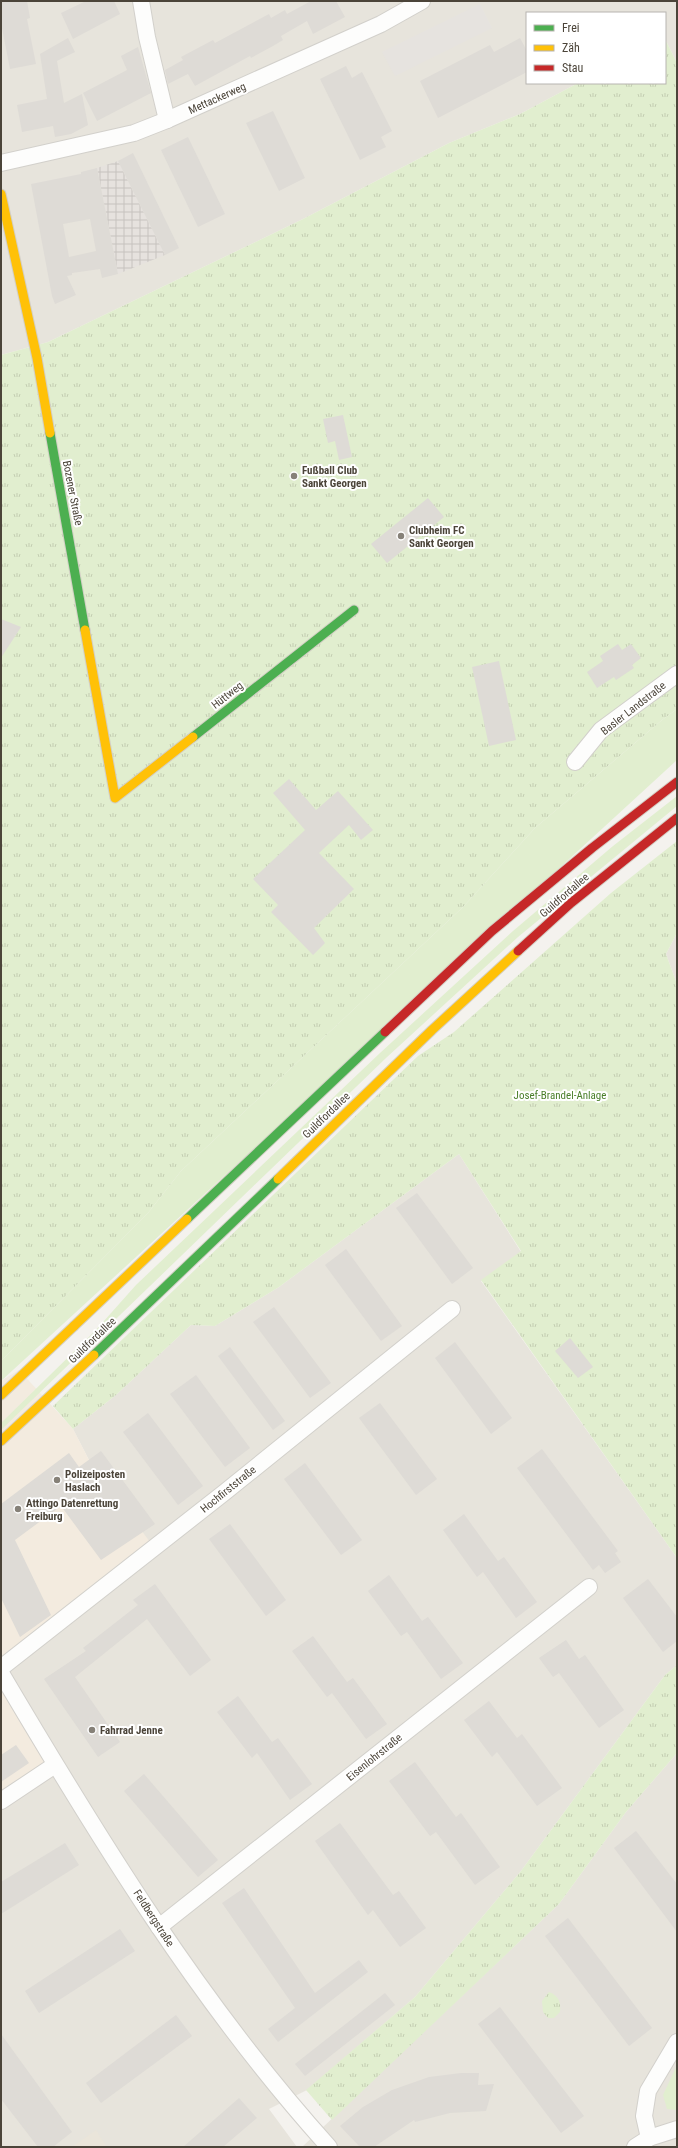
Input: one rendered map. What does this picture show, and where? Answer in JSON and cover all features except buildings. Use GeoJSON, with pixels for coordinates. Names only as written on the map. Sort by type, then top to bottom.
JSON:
{"type":"FeatureCollection","features":[{"type":"Feature","properties":{"kind":"main road","name":"Bozener Straße"},"geometry":{"type":"LineString","coordinates":[[1,194],[37,358],[115,798]]}},
{"type":"Feature","properties":{"kind":"main road","name":"Hüttweg"},"geometry":{"type":"LineString","coordinates":[[115,798],[354,610]]}},
{"type":"Feature","properties":{"kind":"main road","name":"Guildfordallee"},"geometry":{"type":"LineString","coordinates":[[1,1395],[492,931],[592,848],[677,782]]}},
{"type":"Feature","properties":{"kind":"main road","name":"Guildfordallee"},"geometry":{"type":"LineString","coordinates":[[1,1441],[94,1355],[437,1025],[571,903],[663,828],[677,819]]}},
{"type":"Feature","properties":{"kind":"street"},"geometry":{"type":"LineString","coordinates":[[141,1],[147,37],[167,120]]}},
{"type":"Feature","properties":{"kind":"street","name":"Mettackerweg"},"geometry":{"type":"LineString","coordinates":[[1,163],[134,133],[167,120],[381,24],[422,1]]}},
{"type":"Feature","properties":{"kind":"street","name":"Basler Landstraße"},"geometry":{"type":"LineString","coordinates":[[575,762],[601,730],[677,674]]}},
{"type":"Feature","properties":{"kind":"street","name":"Hochfirststraße"},"geometry":{"type":"LineString","coordinates":[[1,1668],[117,1578],[452,1309]]}},
{"type":"Feature","properties":{"kind":"street","name":"Eisenlohrstraße"},"geometry":{"type":"LineString","coordinates":[[160,1927],[589,1587]]}},
{"type":"Feature","properties":{"kind":"street","name":"Feldbergstraße"},"geometry":{"type":"LineString","coordinates":[[1,1673],[55,1765],[213,2006],[263,2071],[329,2147]]}},
{"type":"Feature","properties":{"kind":"street"},"geometry":{"type":"LineString","coordinates":[[1,1801],[55,1765]]}},
{"type":"Feature","properties":{"kind":"street"},"geometry":{"type":"LineString","coordinates":[[649,2138],[644,2116],[648,2091],[677,2042]]}},
{"type":"Feature","properties":{"kind":"street"},"geometry":{"type":"LineString","coordinates":[[635,2147],[649,2138],[677,2129]]}},
{"type":"Feature","properties":{"kind":"shaded area"},"geometry":{"type":"Polygon","coordinates":[[[1,1],[677,1],[677,63],[666,41],[666,12],[526,12],[526,84],[576,84],[520,114],[449,143],[303,219],[48,342],[1,355],[1,1]]]}},
{"type":"Feature","properties":{"kind":"shaded area"},"geometry":{"type":"Polygon","coordinates":[[[480,4],[492,28],[395,76],[382,52],[480,4]]]}},
{"type":"Feature","properties":{"kind":"shaded area"},"geometry":{"type":"Polygon","coordinates":[[[118,161],[165,255],[118,274],[97,168],[118,161]]]}},
{"type":"Feature","properties":{"kind":"shaded area"},"geometry":{"type":"Polygon","coordinates":[[[677,933],[677,984],[666,954],[677,933]]]}},
{"type":"Feature","properties":{"kind":"shaded area"},"geometry":{"type":"Polygon","coordinates":[[[459,1154],[521,1252],[481,1281],[677,1558],[677,1665],[665,1675],[521,1871],[415,1997],[307,2090],[269,2109],[297,2147],[1,2147],[1,1678],[152,1546],[89,1460],[73,1429],[116,1395],[191,1325],[215,1326],[279,1287],[459,1154]]]}},
{"type":"Feature","properties":{"kind":"shaded area"},"geometry":{"type":"Polygon","coordinates":[[[19,1370],[73,1429],[89,1460],[153,1546],[1,1666],[1,1381],[19,1370]]]}},
{"type":"Feature","properties":{"kind":"shaded area"},"geometry":{"type":"Polygon","coordinates":[[[1,1678],[52,1764],[1,1798],[1,1678]]]}},
{"type":"Feature","properties":{"kind":"shaded area"},"geometry":{"type":"Polygon","coordinates":[[[677,1753],[677,2147],[302,2147],[559,1904],[626,1812],[677,1753]]]}},
{"type":"Feature","properties":{"kind":"shaded area"},"geometry":{"type":"Polygon","coordinates":[[[96,2130],[107,2147],[72,2147],[96,2130]]]}},
{"type":"Feature","properties":{"kind":"green space"},"geometry":{"type":"Polygon","coordinates":[[[666,41],[677,63],[677,709],[662,720],[535,828],[463,907],[181,1171],[148,1213],[1,1361],[1,355],[48,342],[303,219],[449,143],[520,114],[576,84],[666,84],[666,41]]]}},
{"type":"Feature","properties":{"kind":"green space"},"geometry":{"type":"Polygon","coordinates":[[[677,709],[677,760],[1,1381],[1,1361],[148,1213],[181,1171],[463,907],[535,828],[662,720],[677,709]]]}},
{"type":"Feature","properties":{"kind":"green space"},"geometry":{"type":"Polygon","coordinates":[[[677,796],[677,806],[518,937],[386,1058],[1,1430],[1,1423],[95,1331],[136,1285],[380,1053],[513,931],[613,846],[677,796]]]}},
{"type":"Feature","properties":{"kind":"green space","name":"Josef-Brandel-Anlage"},"geometry":{"type":"Polygon","coordinates":[[[677,841],[677,933],[666,954],[677,984],[677,1558],[481,1280],[521,1251],[459,1154],[279,1287],[215,1326],[191,1325],[116,1395],[73,1429],[53,1406],[418,1056],[454,1032],[611,893],[677,841]]]}},
{"type":"Feature","properties":{"kind":"green space"},"geometry":{"type":"Polygon","coordinates":[[[677,1665],[677,1753],[626,1812],[559,1904],[332,2120],[306,2090],[415,1997],[521,1871],[665,1675],[677,1665]]]}},
{"type":"Feature","properties":{"kind":"green space"},"geometry":{"type":"Polygon","coordinates":[[[549,1992],[555,1995],[560,2002],[560,2012],[554,2018],[548,2018],[543,2012],[542,2001],[549,1992]]]}},
{"type":"Feature","properties":{"kind":"green space"},"geometry":{"type":"Polygon","coordinates":[[[677,2065],[677,2110],[667,2109],[663,2095],[677,2065]]]}},
{"type":"Feature","properties":{"kind":"traffic: fast"},"geometry":{"type":"LineString","coordinates":[[50,433],[85,630]]}},
{"type":"Feature","properties":{"kind":"traffic: fast"},"geometry":{"type":"LineString","coordinates":[[193,737],[354,610]]}},
{"type":"Feature","properties":{"kind":"traffic: fast"},"geometry":{"type":"LineString","coordinates":[[187,1219],[385,1032]]}},
{"type":"Feature","properties":{"kind":"traffic: fast"},"geometry":{"type":"LineString","coordinates":[[94,1355],[278,1179]]}},
{"type":"Feature","properties":{"kind":"traffic: slow"},"geometry":{"type":"LineString","coordinates":[[1,194],[37,358],[50,433]]}},
{"type":"Feature","properties":{"kind":"traffic: slow"},"geometry":{"type":"LineString","coordinates":[[85,630],[115,798],[193,737]]}},
{"type":"Feature","properties":{"kind":"traffic: slow"},"geometry":{"type":"LineString","coordinates":[[278,1179],[432,1030],[518,951]]}},
{"type":"Feature","properties":{"kind":"traffic: slow"},"geometry":{"type":"LineString","coordinates":[[74,1326],[187,1219]]}},
{"type":"Feature","properties":{"kind":"traffic: slow"},"geometry":{"type":"LineString","coordinates":[[1,1395],[74,1326]]}},
{"type":"Feature","properties":{"kind":"traffic: slow"},"geometry":{"type":"LineString","coordinates":[[1,1441],[94,1355]]}},
{"type":"Feature","properties":{"kind":"traffic: jam"},"geometry":{"type":"LineString","coordinates":[[385,1032],[492,931],[592,848],[677,782]]}},
{"type":"Feature","properties":{"kind":"traffic: jam"},"geometry":{"type":"LineString","coordinates":[[518,951],[571,903],[677,818]]}},
{"type":"Feature","properties":{"kind":"place","name":"Fußball Club Sankt Georgen"},"geometry":{"type":"Point","coordinates":[294,476]}},
{"type":"Feature","properties":{"kind":"place","name":"Clubheim FC Sankt Georgen"},"geometry":{"type":"Point","coordinates":[401,536]}},
{"type":"Feature","properties":{"kind":"place","name":"Polizeiposten Haslach"},"geometry":{"type":"Point","coordinates":[57,1480]}},
{"type":"Feature","properties":{"kind":"place","name":"Attingo Datenrettung Freiburg"},"geometry":{"type":"Point","coordinates":[18,1509]}},
{"type":"Feature","properties":{"kind":"place","name":"Fahrrad Jenne"},"geometry":{"type":"Point","coordinates":[92,1730]}}]}
